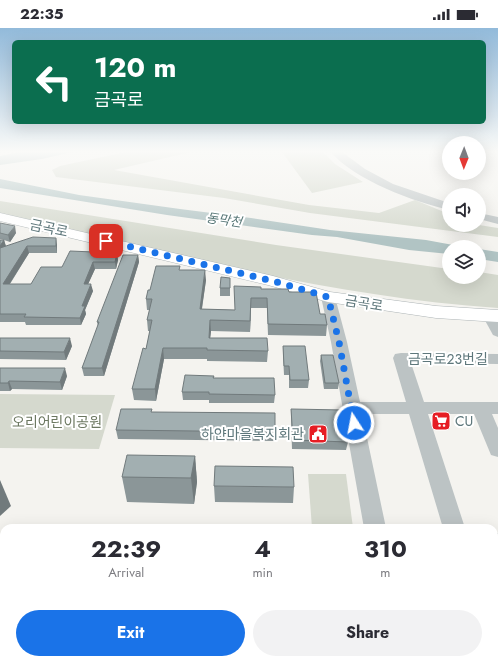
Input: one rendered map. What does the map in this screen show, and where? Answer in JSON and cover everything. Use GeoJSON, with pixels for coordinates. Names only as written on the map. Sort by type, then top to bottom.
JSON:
{"type":"FeatureCollection","features":[{"type":"Feature","properties":{"kind":"main road","name":"금곡로"},"geometry":{"type":"LineString","coordinates":[[0,217],[273,281],[328,297],[414,309],[493,316]]}},
{"type":"Feature","properties":{"kind":"street"},"geometry":{"type":"LineString","coordinates":[[380,182],[442,205]]}},
{"type":"Feature","properties":{"kind":"street"},"geometry":{"type":"LineString","coordinates":[[486,218],[498,221]]}},
{"type":"Feature","properties":{"kind":"street"},"geometry":{"type":"LineString","coordinates":[[328,297],[339,342],[374,524]]}},
{"type":"Feature","properties":{"kind":"street"},"geometry":{"type":"LineString","coordinates":[[493,316],[498,332]]}},
{"type":"Feature","properties":{"kind":"street","name":"금곡로23번길"},"geometry":{"type":"LineString","coordinates":[[453,524],[401,358],[498,359]]}},
{"type":"Feature","properties":{"kind":"street"},"geometry":{"type":"LineString","coordinates":[[352,408],[489,408],[498,450]]}},
{"type":"Feature","properties":{"kind":"green space"},"geometry":{"type":"Polygon","coordinates":[[[93,182],[179,182],[309,205],[379,213],[415,200],[442,211],[442,230],[310,213],[224,198],[93,182]]]}},
{"type":"Feature","properties":{"kind":"green space"},"geometry":{"type":"Polygon","coordinates":[[[304,182],[363,182],[312,193],[304,182]]]}},
{"type":"Feature","properties":{"kind":"green space"},"geometry":{"type":"Polygon","coordinates":[[[0,201],[276,245],[442,268],[442,284],[486,284],[486,273],[498,275],[498,308],[372,294],[309,283],[247,271],[123,243],[0,213],[0,201]]]}},
{"type":"Feature","properties":{"kind":"green space"},"geometry":{"type":"Polygon","coordinates":[[[486,226],[498,228],[498,237],[459,232],[486,232],[486,226]]]}},
{"type":"Feature","properties":{"kind":"green space","name":"오리어린이공원"},"geometry":{"type":"Polygon","coordinates":[[[0,394],[115,395],[99,449],[0,448],[0,394]]]}},
{"type":"Feature","properties":{"kind":"green space"},"geometry":{"type":"Polygon","coordinates":[[[308,474],[346,474],[352,524],[312,524],[308,474]]]}},
{"type":"Feature","properties":{"kind":"water","name":"동막천"},"geometry":{"type":"Polygon","coordinates":[[[0,182],[13,182],[79,195],[330,230],[426,240],[442,243],[442,253],[409,250],[337,237],[312,235],[167,215],[0,188],[0,182]]]}},
{"type":"Feature","properties":{"kind":"water"},"geometry":{"type":"Polygon","coordinates":[[[486,250],[498,252],[498,262],[486,260],[486,250]]]}},
{"type":"Feature","properties":{"kind":"building"},"geometry":{"type":"Polygon","coordinates":[[[0,223],[15,226],[8,235],[0,233],[0,223]]]}},
{"type":"Feature","properties":{"kind":"building"},"geometry":{"type":"Polygon","coordinates":[[[33,237],[56,238],[56,246],[27,246],[3,284],[31,284],[41,267],[62,267],[70,251],[117,253],[115,262],[93,262],[84,284],[91,284],[82,306],[85,306],[80,318],[24,317],[26,314],[0,314],[0,248],[33,237]]]}},
{"type":"Feature","properties":{"kind":"building"},"geometry":{"type":"Polygon","coordinates":[[[0,240],[4,240],[0,246],[0,240]]]}},
{"type":"Feature","properties":{"kind":"building"},"geometry":{"type":"Polygon","coordinates":[[[123,255],[138,255],[102,368],[82,368],[99,322],[97,322],[123,255]]]}},
{"type":"Feature","properties":{"kind":"building"},"geometry":{"type":"Polygon","coordinates":[[[156,266],[180,266],[179,270],[205,270],[200,309],[235,310],[234,286],[261,287],[261,289],[288,289],[289,292],[316,292],[320,314],[325,314],[327,325],[268,324],[267,298],[251,298],[250,321],[210,320],[209,338],[267,338],[268,351],[207,350],[207,348],[163,348],[155,389],[132,389],[143,348],[146,349],[152,320],[147,320],[152,299],[146,299],[148,290],[150,290],[156,266]]]}},
{"type":"Feature","properties":{"kind":"building"},"geometry":{"type":"Polygon","coordinates":[[[221,277],[230,278],[230,288],[220,288],[221,277]]]}},
{"type":"Feature","properties":{"kind":"building"},"geometry":{"type":"Polygon","coordinates":[[[0,338],[70,338],[64,352],[0,351],[0,338]]]}},
{"type":"Feature","properties":{"kind":"building"},"geometry":{"type":"Polygon","coordinates":[[[283,346],[305,346],[309,380],[290,380],[289,366],[284,366],[283,346]]]}},
{"type":"Feature","properties":{"kind":"building"},"geometry":{"type":"Polygon","coordinates":[[[321,355],[333,355],[339,383],[325,383],[321,355]]]}},
{"type":"Feature","properties":{"kind":"building"},"geometry":{"type":"Polygon","coordinates":[[[0,368],[65,368],[60,382],[9,381],[8,383],[0,383],[0,368]]]}},
{"type":"Feature","properties":{"kind":"building"},"geometry":{"type":"Polygon","coordinates":[[[185,375],[214,376],[213,378],[274,378],[275,395],[182,392],[185,375]]]}},
{"type":"Feature","properties":{"kind":"building"},"geometry":{"type":"Polygon","coordinates":[[[121,409],[152,409],[151,412],[275,413],[275,432],[116,430],[121,409]]]}},
{"type":"Feature","properties":{"kind":"building","name":"하얀마을복지회관"},"geometry":{"type":"Polygon","coordinates":[[[291,409],[343,410],[348,442],[293,440],[291,409]]]}},
{"type":"Feature","properties":{"kind":"building"},"geometry":{"type":"Polygon","coordinates":[[[127,455],[195,456],[191,478],[122,477],[127,455]]]}},
{"type":"Feature","properties":{"kind":"building"},"geometry":{"type":"Polygon","coordinates":[[[215,466],[293,467],[294,487],[214,486],[215,466]]]}},
{"type":"Feature","properties":{"kind":"place","name":"CU"},"geometry":{"type":"Point","coordinates":[441,421]}},
{"type":"Feature","properties":{"kind":"place","name":"하얀마을복지회관"},"geometry":{"type":"Point","coordinates":[318,434]}},
{"type":"Feature","properties":{"kind":"route"},"geometry":{"type":"LineString","coordinates":[[106,241],[273,281],[328,297],[339,342],[354,423]]}}]}
